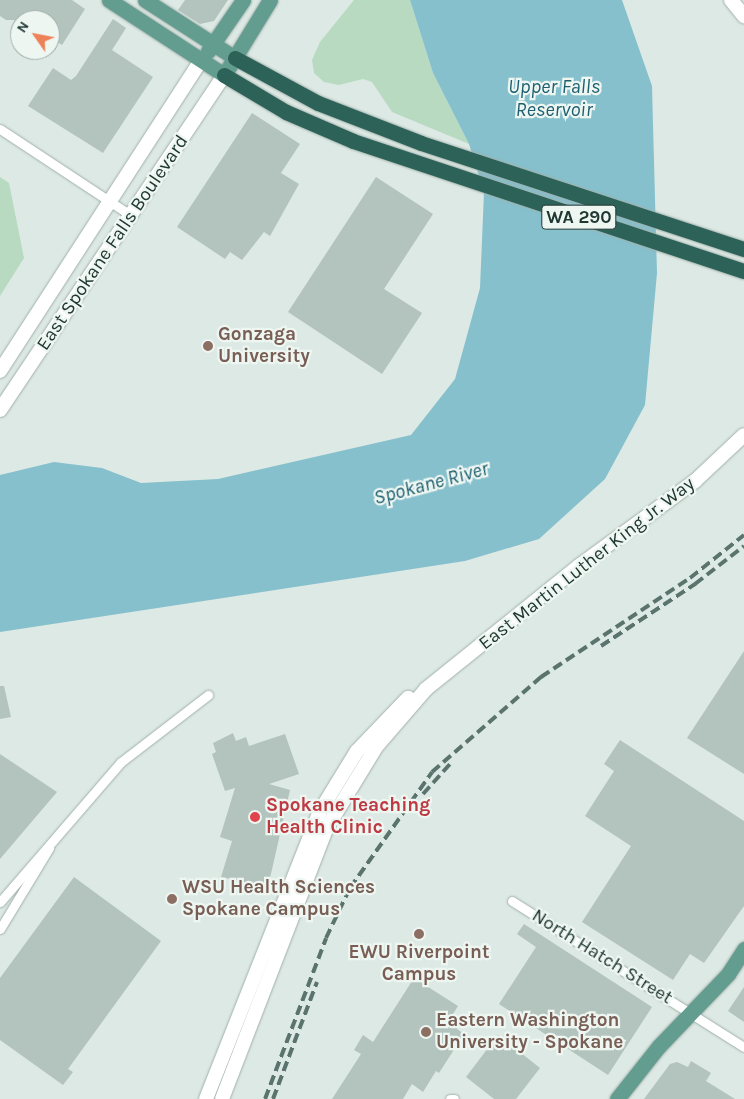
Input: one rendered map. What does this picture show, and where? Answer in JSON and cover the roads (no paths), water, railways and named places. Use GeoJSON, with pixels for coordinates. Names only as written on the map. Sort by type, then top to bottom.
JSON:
{"type":"FeatureCollection","features":[{"type":"Feature","properties":{"kind":"highway","name":"WA 290"},"geometry":{"type":"LineString","coordinates":[[235,58],[318,103],[421,143],[744,248]]}},
{"type":"Feature","properties":{"kind":"highway","name":"WA 290"},"geometry":{"type":"LineString","coordinates":[[224,75],[327,131],[744,271]]}},
{"type":"Feature","properties":{"kind":"main road"},"geometry":{"type":"LineString","coordinates":[[110,0],[201,60],[242,0]]}},
{"type":"Feature","properties":{"kind":"main road"},"geometry":{"type":"LineString","coordinates":[[145,0],[235,58]]}},
{"type":"Feature","properties":{"kind":"main road"},"geometry":{"type":"LineString","coordinates":[[224,75],[270,0]]}},
{"type":"Feature","properties":{"kind":"main road","name":"WA 290"},"geometry":{"type":"LineString","coordinates":[[201,60],[224,75]]}},
{"type":"Feature","properties":{"kind":"main road"},"geometry":{"type":"LineString","coordinates":[[617,1099],[659,1046],[692,1014],[744,949]]}},
{"type":"Feature","properties":{"kind":"street"},"geometry":{"type":"LineString","coordinates":[[732,0],[744,16]]}},
{"type":"Feature","properties":{"kind":"street","name":"East Spokane Falls Boulevard"},"geometry":{"type":"LineString","coordinates":[[0,371],[112,202],[201,60]]}},
{"type":"Feature","properties":{"kind":"street","name":"East Spokane Falls Boulevard"},"geometry":{"type":"LineString","coordinates":[[0,410],[132,216],[224,75]]}},
{"type":"Feature","properties":{"kind":"street"},"geometry":{"type":"LineString","coordinates":[[0,129],[132,216]]}},
{"type":"Feature","properties":{"kind":"street","name":"East Martin Luther King Jr. Way"},"geometry":{"type":"LineString","coordinates":[[206,1099],[319,814],[367,739],[398,706],[426,689],[579,566],[689,486],[744,435]]}},
{"type":"Feature","properties":{"kind":"street","name":"East Martin Luther King Jr. Way"},"geometry":{"type":"LineString","coordinates":[[222,1099],[329,823],[376,747],[426,689]]}},
{"type":"Feature","properties":{"kind":"street"},"geometry":{"type":"LineString","coordinates":[[0,902],[54,836],[121,762],[208,694]]}},
{"type":"Feature","properties":{"kind":"street"},"geometry":{"type":"LineString","coordinates":[[0,929],[27,890],[54,836]]}},
{"type":"Feature","properties":{"kind":"street","name":"North Hatch Street"},"geometry":{"type":"LineString","coordinates":[[512,901],[744,1047]]}},
{"type":"Feature","properties":{"kind":"water","name":"Upper Falls Reservoir"},"geometry":{"type":"Polygon","coordinates":[[[410,0],[622,0],[652,86],[657,273],[645,405],[605,479],[539,539],[465,561],[0,632],[0,475],[54,462],[102,468],[141,483],[218,479],[411,435],[455,379],[480,288],[484,192],[469,144],[433,73],[410,0]]]}},
{"type":"Feature","properties":{"kind":"railway"},"geometry":{"type":"LineString","coordinates":[[265,1099],[326,938],[350,888],[432,772],[541,677],[690,578],[744,535]]}},
{"type":"Feature","properties":{"kind":"railway"},"geometry":{"type":"LineString","coordinates":[[601,646],[695,584],[744,546]]}},
{"type":"Feature","properties":{"kind":"railway"},"geometry":{"type":"LineString","coordinates":[[423,794],[450,764]]}},
{"type":"Feature","properties":{"kind":"railway"},"geometry":{"type":"LineString","coordinates":[[273,1099],[317,982]]}},
{"type":"Feature","properties":{"kind":"place","name":"Gonzaga University"},"geometry":{"type":"Point","coordinates":[208,346]}},
{"type":"Feature","properties":{"kind":"place","name":"Spokane Teaching Health Clinic"},"geometry":{"type":"Point","coordinates":[255,817]}},
{"type":"Feature","properties":{"kind":"place","name":"WSU Health Sciences Spokane Campus"},"geometry":{"type":"Point","coordinates":[172,899]}},
{"type":"Feature","properties":{"kind":"place","name":"EWU Riverpoint Campus"},"geometry":{"type":"Point","coordinates":[419,934]}},
{"type":"Feature","properties":{"kind":"place","name":"Eastern Washington University - Spokane"},"geometry":{"type":"Point","coordinates":[426,1032]}},
{"type":"Feature","properties":{"kind":"water label","name":"Spokane River"},"geometry":{"type":"Point","coordinates":[431,483]}}]}
